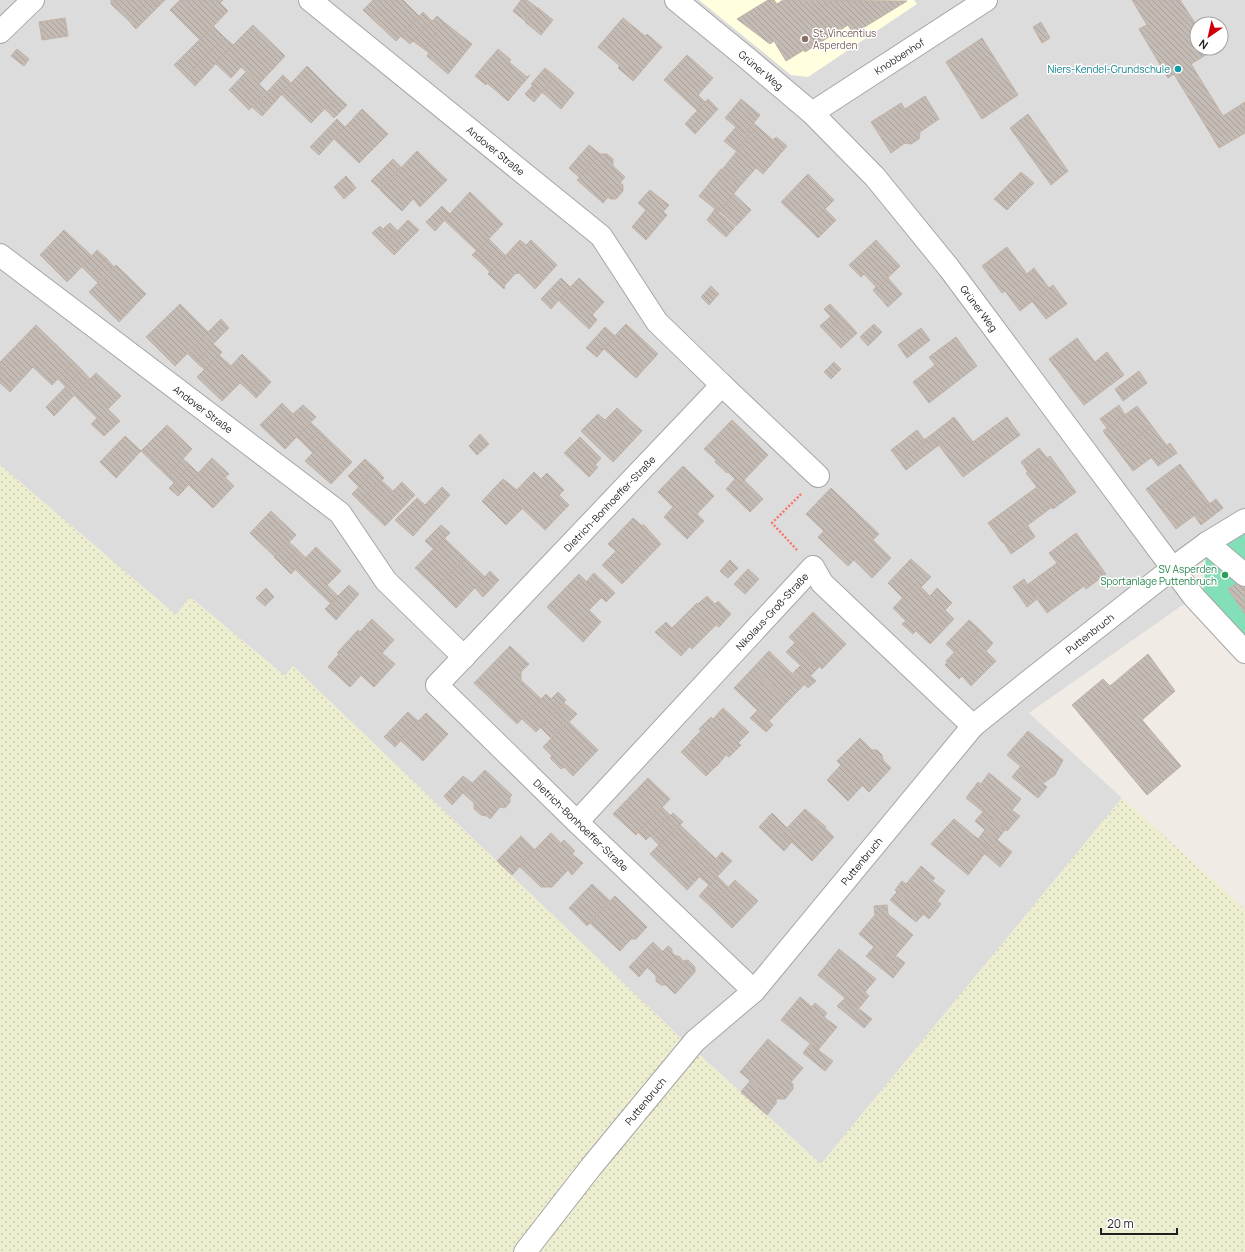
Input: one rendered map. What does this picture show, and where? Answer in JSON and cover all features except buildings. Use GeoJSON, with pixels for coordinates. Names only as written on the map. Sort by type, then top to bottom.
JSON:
{"type":"FeatureCollection","features":[{"type":"Feature","properties":{"kind":"street"},"geometry":{"type":"LineString","coordinates":[[0,32],[34,0]]}},
{"type":"Feature","properties":{"kind":"street","name":"Andover Straße"},"geometry":{"type":"LineString","coordinates":[[310,0],[601,236],[657,322],[722,385]]}},
{"type":"Feature","properties":{"kind":"street","name":"Grüner Weg"},"geometry":{"type":"LineString","coordinates":[[676,0],[812,113],[875,177],[949,268],[1202,607],[1245,652]]}},
{"type":"Feature","properties":{"kind":"street","name":"Knobbenhof"},"geometry":{"type":"LineString","coordinates":[[812,113],[986,0]]}},
{"type":"Feature","properties":{"kind":"street","name":"Andover Straße"},"geometry":{"type":"LineString","coordinates":[[0,255],[340,513],[386,582],[464,657]]}},
{"type":"Feature","properties":{"kind":"street"},"geometry":{"type":"LineString","coordinates":[[722,385],[818,476]]}},
{"type":"Feature","properties":{"kind":"street","name":"Dietrich-Bonhoeffer-Straße"},"geometry":{"type":"LineString","coordinates":[[722,385],[437,685],[576,822],[754,991]]}},
{"type":"Feature","properties":{"kind":"street","name":"Puttenbruch"},"geometry":{"type":"LineString","coordinates":[[525,1252],[695,1041],[754,991],[973,726],[1173,568],[1207,543],[1245,520]]}},
{"type":"Feature","properties":{"kind":"street"},"geometry":{"type":"LineString","coordinates":[[1207,543],[1245,575]]}},
{"type":"Feature","properties":{"kind":"street","name":"Nikolaus-Groß-Straße"},"geometry":{"type":"LineString","coordinates":[[576,822],[813,567],[822,583],[973,726]]}},
{"type":"Feature","properties":{"kind":"path"},"geometry":{"type":"LineString","coordinates":[[813,567],[772,523],[818,476]]}},
{"type":"Feature","properties":{"kind":"shaded area"},"geometry":{"type":"Polygon","coordinates":[[[0,0],[1245,0],[1245,520],[1173,568],[1194,597],[1029,713],[1122,798],[821,1164],[682,1039],[293,666],[285,676],[190,597],[176,615],[0,465],[0,0]]]}},
{"type":"Feature","properties":{"kind":"shaded area","name":"St. Vincentius Asperden"},"geometry":{"type":"Polygon","coordinates":[[[699,0],[914,0],[917,4],[808,77],[791,75],[699,0]]]}},
{"type":"Feature","properties":{"kind":"shaded area"},"geometry":{"type":"Polygon","coordinates":[[[0,465],[176,615],[190,597],[285,676],[293,666],[682,1039],[594,1163],[695,1051],[821,1164],[1122,798],[1245,909],[1245,1252],[0,1252],[0,465]]]}},
{"type":"Feature","properties":{"kind":"green space","name":"SV Asperden Sportanlage Puttenbruch"},"geometry":{"type":"Polygon","coordinates":[[[1245,520],[1245,652],[1202,607],[1207,543],[1245,520]]]}},
{"type":"Feature","properties":{"kind":"place","name":"St. Vincentius Asperden"},"geometry":{"type":"Point","coordinates":[805,39]}},
{"type":"Feature","properties":{"kind":"place","name":"Niers-Kendel-Grundschule"},"geometry":{"type":"Point","coordinates":[1178,69]}},
{"type":"Feature","properties":{"kind":"place","name":"SV Asperden Sportanlage Puttenbruch"},"geometry":{"type":"Point","coordinates":[1225,575]}}]}
